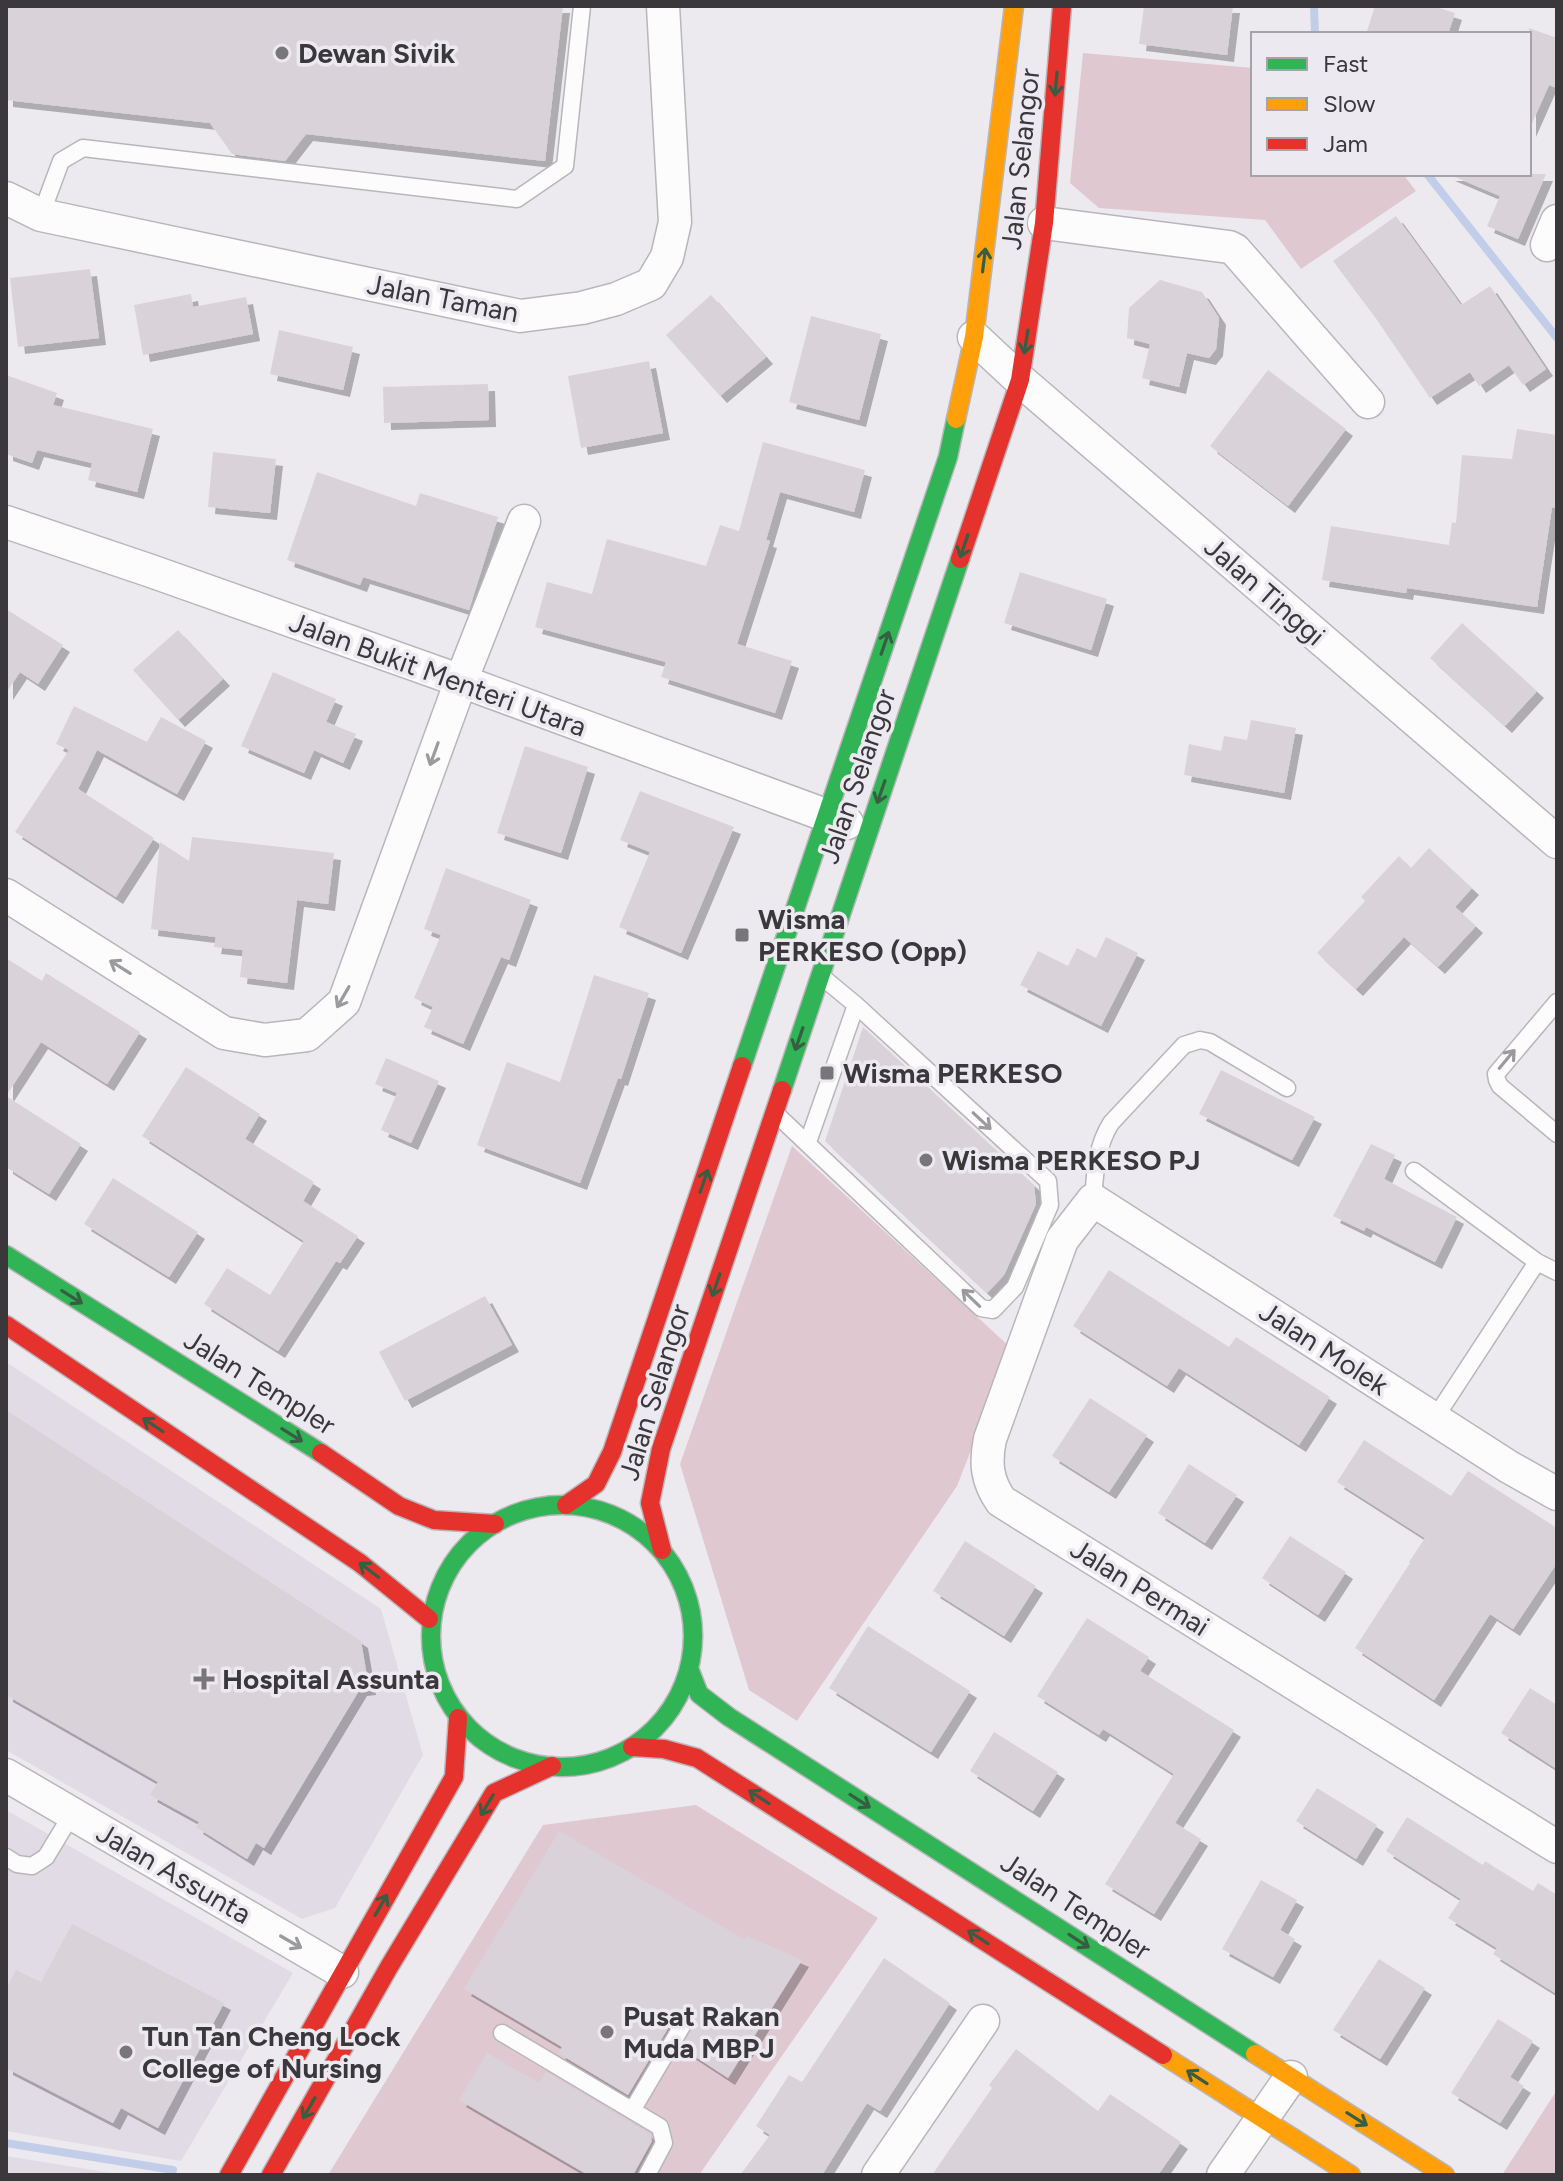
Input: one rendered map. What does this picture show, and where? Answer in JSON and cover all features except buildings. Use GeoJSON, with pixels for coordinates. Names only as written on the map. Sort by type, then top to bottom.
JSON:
{"type":"FeatureCollection","features":[{"type":"Feature","properties":{"kind":"main road","name":"Jalan Selangor"},"geometry":{"type":"LineString","coordinates":[[566,1505],[596,1484],[612,1452],[948,457],[974,337],[1014,6]]}},
{"type":"Feature","properties":{"kind":"main road","name":"Jalan Selangor"},"geometry":{"type":"LineString","coordinates":[[662,1550],[650,1503],[661,1449],[1020,380],[1044,223],[1062,6]]}},
{"type":"Feature","properties":{"kind":"main road","name":"Jalan Templer"},"geometry":{"type":"LineString","coordinates":[[6,1255],[321,1453],[399,1506],[434,1520],[495,1524]]}},
{"type":"Feature","properties":{"kind":"main road"},"geometry":{"type":"LineString","coordinates":[[6,1325],[360,1563],[429,1619]]}},
{"type":"Feature","properties":{"kind":"main road"},"geometry":{"type":"LineString","coordinates":[[566,1505],[602,1511],[635,1526],[662,1550],[676,1568],[690,1601],[695,1636],[690,1671],[678,1701],[658,1727],[632,1747],[594,1763],[552,1766],[518,1758],[487,1743],[458,1718],[440,1688],[433,1666],[429,1619],[443,1582],[464,1549],[495,1524],[529,1509],[566,1505]]}},
{"type":"Feature","properties":{"kind":"main road","name":"Jalan Templer"},"geometry":{"type":"LineString","coordinates":[[690,1671],[699,1694],[729,1717],[1445,2175]]}},
{"type":"Feature","properties":{"kind":"main road"},"geometry":{"type":"LineString","coordinates":[[229,2175],[454,1777],[458,1718]]}},
{"type":"Feature","properties":{"kind":"main road"},"geometry":{"type":"LineString","coordinates":[[632,1747],[664,1749],[697,1758],[1351,2175]]}},
{"type":"Feature","properties":{"kind":"main road"},"geometry":{"type":"LineString","coordinates":[[271,2175],[389,1967],[494,1793],[552,1766]]}},
{"type":"Feature","properties":{"kind":"street","name":"Jalan Taman"},"geometry":{"type":"LineString","coordinates":[[6,198],[41,215],[520,316],[582,308],[616,299],[651,284],[667,257],[675,222],[663,6]]}},
{"type":"Feature","properties":{"kind":"street"},"geometry":{"type":"LineString","coordinates":[[1044,223],[1235,250],[1368,402]]}},
{"type":"Feature","properties":{"kind":"street","name":"Jalan Tinggi"},"geometry":{"type":"LineString","coordinates":[[974,337],[1557,842]]}},
{"type":"Feature","properties":{"kind":"street"},"geometry":{"type":"LineString","coordinates":[[6,895],[224,1033],[265,1040],[307,1035],[344,1002],[461,681],[524,521]]}},
{"type":"Feature","properties":{"kind":"street","name":"Jalan Bukit Menteri Utara"},"geometry":{"type":"LineString","coordinates":[[6,522],[461,681],[868,831]]}},
{"type":"Feature","properties":{"kind":"street","name":"Jalan Molek"},"geometry":{"type":"LineString","coordinates":[[1093,1200],[1509,1467],[1557,1494]]}},
{"type":"Feature","properties":{"kind":"street","name":"Jalan Permai"},"geometry":{"type":"LineString","coordinates":[[1093,1200],[1062,1240],[990,1439],[987,1468],[990,1482],[1001,1501],[1557,1847]]}},
{"type":"Feature","properties":{"kind":"street","name":"Jalan Assunta"},"geometry":{"type":"LineString","coordinates":[[6,1775],[342,1972]]}},
{"type":"Feature","properties":{"kind":"street"},"geometry":{"type":"LineString","coordinates":[[878,2175],[983,2021]]}},
{"type":"Feature","properties":{"kind":"street"},"geometry":{"type":"LineString","coordinates":[[1223,2175],[1291,2077]]}},
{"type":"Feature","properties":{"kind":"lane"},"geometry":{"type":"LineString","coordinates":[[41,215],[61,161],[83,148],[517,199],[565,166],[582,6]]}},
{"type":"Feature","properties":{"kind":"lane"},"geometry":{"type":"LineString","coordinates":[[774,1112],[981,1308],[993,1310],[1015,1287],[1050,1205],[1048,1181],[820,975]]}},
{"type":"Feature","properties":{"kind":"lane"},"geometry":{"type":"LineString","coordinates":[[1557,1002],[1496,1074],[1500,1086],[1557,1134]]}},
{"type":"Feature","properties":{"kind":"lane"},"geometry":{"type":"LineString","coordinates":[[808,1142],[856,1005]]}},
{"type":"Feature","properties":{"kind":"lane"},"geometry":{"type":"LineString","coordinates":[[1093,1200],[1098,1151],[1103,1136],[1111,1123],[1184,1045],[1200,1040],[1210,1042],[1287,1088]]}},
{"type":"Feature","properties":{"kind":"lane"},"geometry":{"type":"LineString","coordinates":[[1414,1171],[1537,1262],[1557,1272]]}},
{"type":"Feature","properties":{"kind":"lane"},"geometry":{"type":"LineString","coordinates":[[1435,1418],[1537,1262]]}},
{"type":"Feature","properties":{"kind":"lane"},"geometry":{"type":"LineString","coordinates":[[6,1857],[17,1864],[32,1866],[46,1857],[72,1814]]}},
{"type":"Feature","properties":{"kind":"lane"},"geometry":{"type":"LineString","coordinates":[[633,2109],[685,2021]]}},
{"type":"Feature","properties":{"kind":"lane"},"geometry":{"type":"LineString","coordinates":[[502,2033],[660,2127],[664,2135],[662,2150],[647,2175]]}},
{"type":"Feature","properties":{"kind":"shaded area"},"geometry":{"type":"Polygon","coordinates":[[[1083,53],[1251,68],[1251,176],[1405,176],[1416,191],[1301,269],[1265,220],[1099,208],[1070,183],[1083,53]]]}},
{"type":"Feature","properties":{"kind":"shaded area"},"geometry":{"type":"Polygon","coordinates":[[[792,1146],[1011,1348],[957,1486],[797,1721],[749,1690],[680,1464],[792,1146]]]}},
{"type":"Feature","properties":{"kind":"shaded area","name":"Hospital Assunta"},"geometry":{"type":"Polygon","coordinates":[[[6,1362],[381,1609],[423,1755],[335,1908],[302,1919],[6,1750],[6,1362]]]}},
{"type":"Feature","properties":{"kind":"shaded area","name":"Pusat Rakan Muda MBPJ"},"geometry":{"type":"Polygon","coordinates":[[[696,1805],[878,1918],[699,2175],[328,2175],[543,1825],[696,1805]]]}},
{"type":"Feature","properties":{"kind":"shaded area","name":"Tun Tan Cheng Lock College of Nursing"},"geometry":{"type":"Polygon","coordinates":[[[6,1810],[293,1973],[181,2161],[6,2131],[6,1810]]]}},
{"type":"Feature","properties":{"kind":"shaded area"},"geometry":{"type":"Polygon","coordinates":[[[1557,2090],[1557,2175],[1502,2175],[1557,2090]]]}},
{"type":"Feature","properties":{"kind":"shaded area"},"geometry":{"type":"Polygon","coordinates":[[[6,2156],[124,2175],[6,2175],[6,2156]]]}},
{"type":"Feature","properties":{"kind":"waterway"},"geometry":{"type":"LineString","coordinates":[[1314,6],[1315,32]]}},
{"type":"Feature","properties":{"kind":"waterway"},"geometry":{"type":"LineString","coordinates":[[1429,176],[1557,338]]}},
{"type":"Feature","properties":{"kind":"waterway"},"geometry":{"type":"LineString","coordinates":[[6,2143],[173,2170]]}},
{"type":"Feature","properties":{"kind":"traffic: fast"},"geometry":{"type":"LineString","coordinates":[[742,1066],[948,457],[956,419]]}},
{"type":"Feature","properties":{"kind":"traffic: fast"},"geometry":{"type":"LineString","coordinates":[[782,1090],[960,559]]}},
{"type":"Feature","properties":{"kind":"traffic: fast"},"geometry":{"type":"LineString","coordinates":[[6,1255],[321,1453]]}},
{"type":"Feature","properties":{"kind":"traffic: fast"},"geometry":{"type":"LineString","coordinates":[[562,1505],[588,1507],[612,1515],[635,1527],[655,1543],[671,1563],[683,1586],[691,1610],[693,1636],[691,1662],[683,1686],[671,1709],[655,1729],[635,1745],[612,1757],[588,1765],[562,1767],[536,1765],[512,1757],[489,1745],[469,1729],[453,1709],[441,1686],[433,1662],[431,1636],[433,1610],[441,1586],[453,1563],[469,1543],[489,1527],[512,1515],[536,1507],[562,1505]]}},
{"type":"Feature","properties":{"kind":"traffic: fast"},"geometry":{"type":"LineString","coordinates":[[690,1671],[699,1694],[729,1717],[1255,2054]]}},
{"type":"Feature","properties":{"kind":"traffic: slow"},"geometry":{"type":"LineString","coordinates":[[956,419],[974,337],[1014,6]]}},
{"type":"Feature","properties":{"kind":"traffic: slow"},"geometry":{"type":"LineString","coordinates":[[1255,2054],[1445,2175]]}},
{"type":"Feature","properties":{"kind":"traffic: slow"},"geometry":{"type":"LineString","coordinates":[[1163,2055],[1351,2175]]}},
{"type":"Feature","properties":{"kind":"traffic: jam"},"geometry":{"type":"LineString","coordinates":[[960,559],[1020,380],[1044,223],[1062,6]]}},
{"type":"Feature","properties":{"kind":"traffic: jam"},"geometry":{"type":"LineString","coordinates":[[566,1505],[596,1484],[612,1452],[742,1066]]}},
{"type":"Feature","properties":{"kind":"traffic: jam"},"geometry":{"type":"LineString","coordinates":[[662,1550],[650,1503],[661,1449],[782,1090]]}},
{"type":"Feature","properties":{"kind":"traffic: jam"},"geometry":{"type":"LineString","coordinates":[[6,1325],[360,1563],[429,1619]]}},
{"type":"Feature","properties":{"kind":"traffic: jam"},"geometry":{"type":"LineString","coordinates":[[321,1453],[399,1506],[434,1520],[495,1524]]}},
{"type":"Feature","properties":{"kind":"traffic: jam"},"geometry":{"type":"LineString","coordinates":[[229,2175],[454,1777],[458,1718]]}},
{"type":"Feature","properties":{"kind":"traffic: jam"},"geometry":{"type":"LineString","coordinates":[[632,1747],[664,1749],[697,1758],[1163,2055]]}},
{"type":"Feature","properties":{"kind":"traffic: jam"},"geometry":{"type":"LineString","coordinates":[[271,2175],[389,1967],[494,1793],[552,1766]]}},
{"type":"Feature","properties":{"kind":"place","name":"Dewan Sivik"},"geometry":{"type":"Point","coordinates":[282,53]}},
{"type":"Feature","properties":{"kind":"place","name":"Wisma PERKESO (Opp)"},"geometry":{"type":"Point","coordinates":[742,935]}},
{"type":"Feature","properties":{"kind":"place","name":"Wisma PERKESO"},"geometry":{"type":"Point","coordinates":[827,1073]}},
{"type":"Feature","properties":{"kind":"place","name":"Wisma PERKESO PJ"},"geometry":{"type":"Point","coordinates":[926,1160]}},
{"type":"Feature","properties":{"kind":"place","name":"Hospital Assunta"},"geometry":{"type":"Point","coordinates":[204,1679]}},
{"type":"Feature","properties":{"kind":"place","name":"Pusat Rakan Muda MBPJ"},"geometry":{"type":"Point","coordinates":[607,2032]}},
{"type":"Feature","properties":{"kind":"place","name":"Tun Tan Cheng Lock College of Nursing"},"geometry":{"type":"Point","coordinates":[126,2052]}}]}
